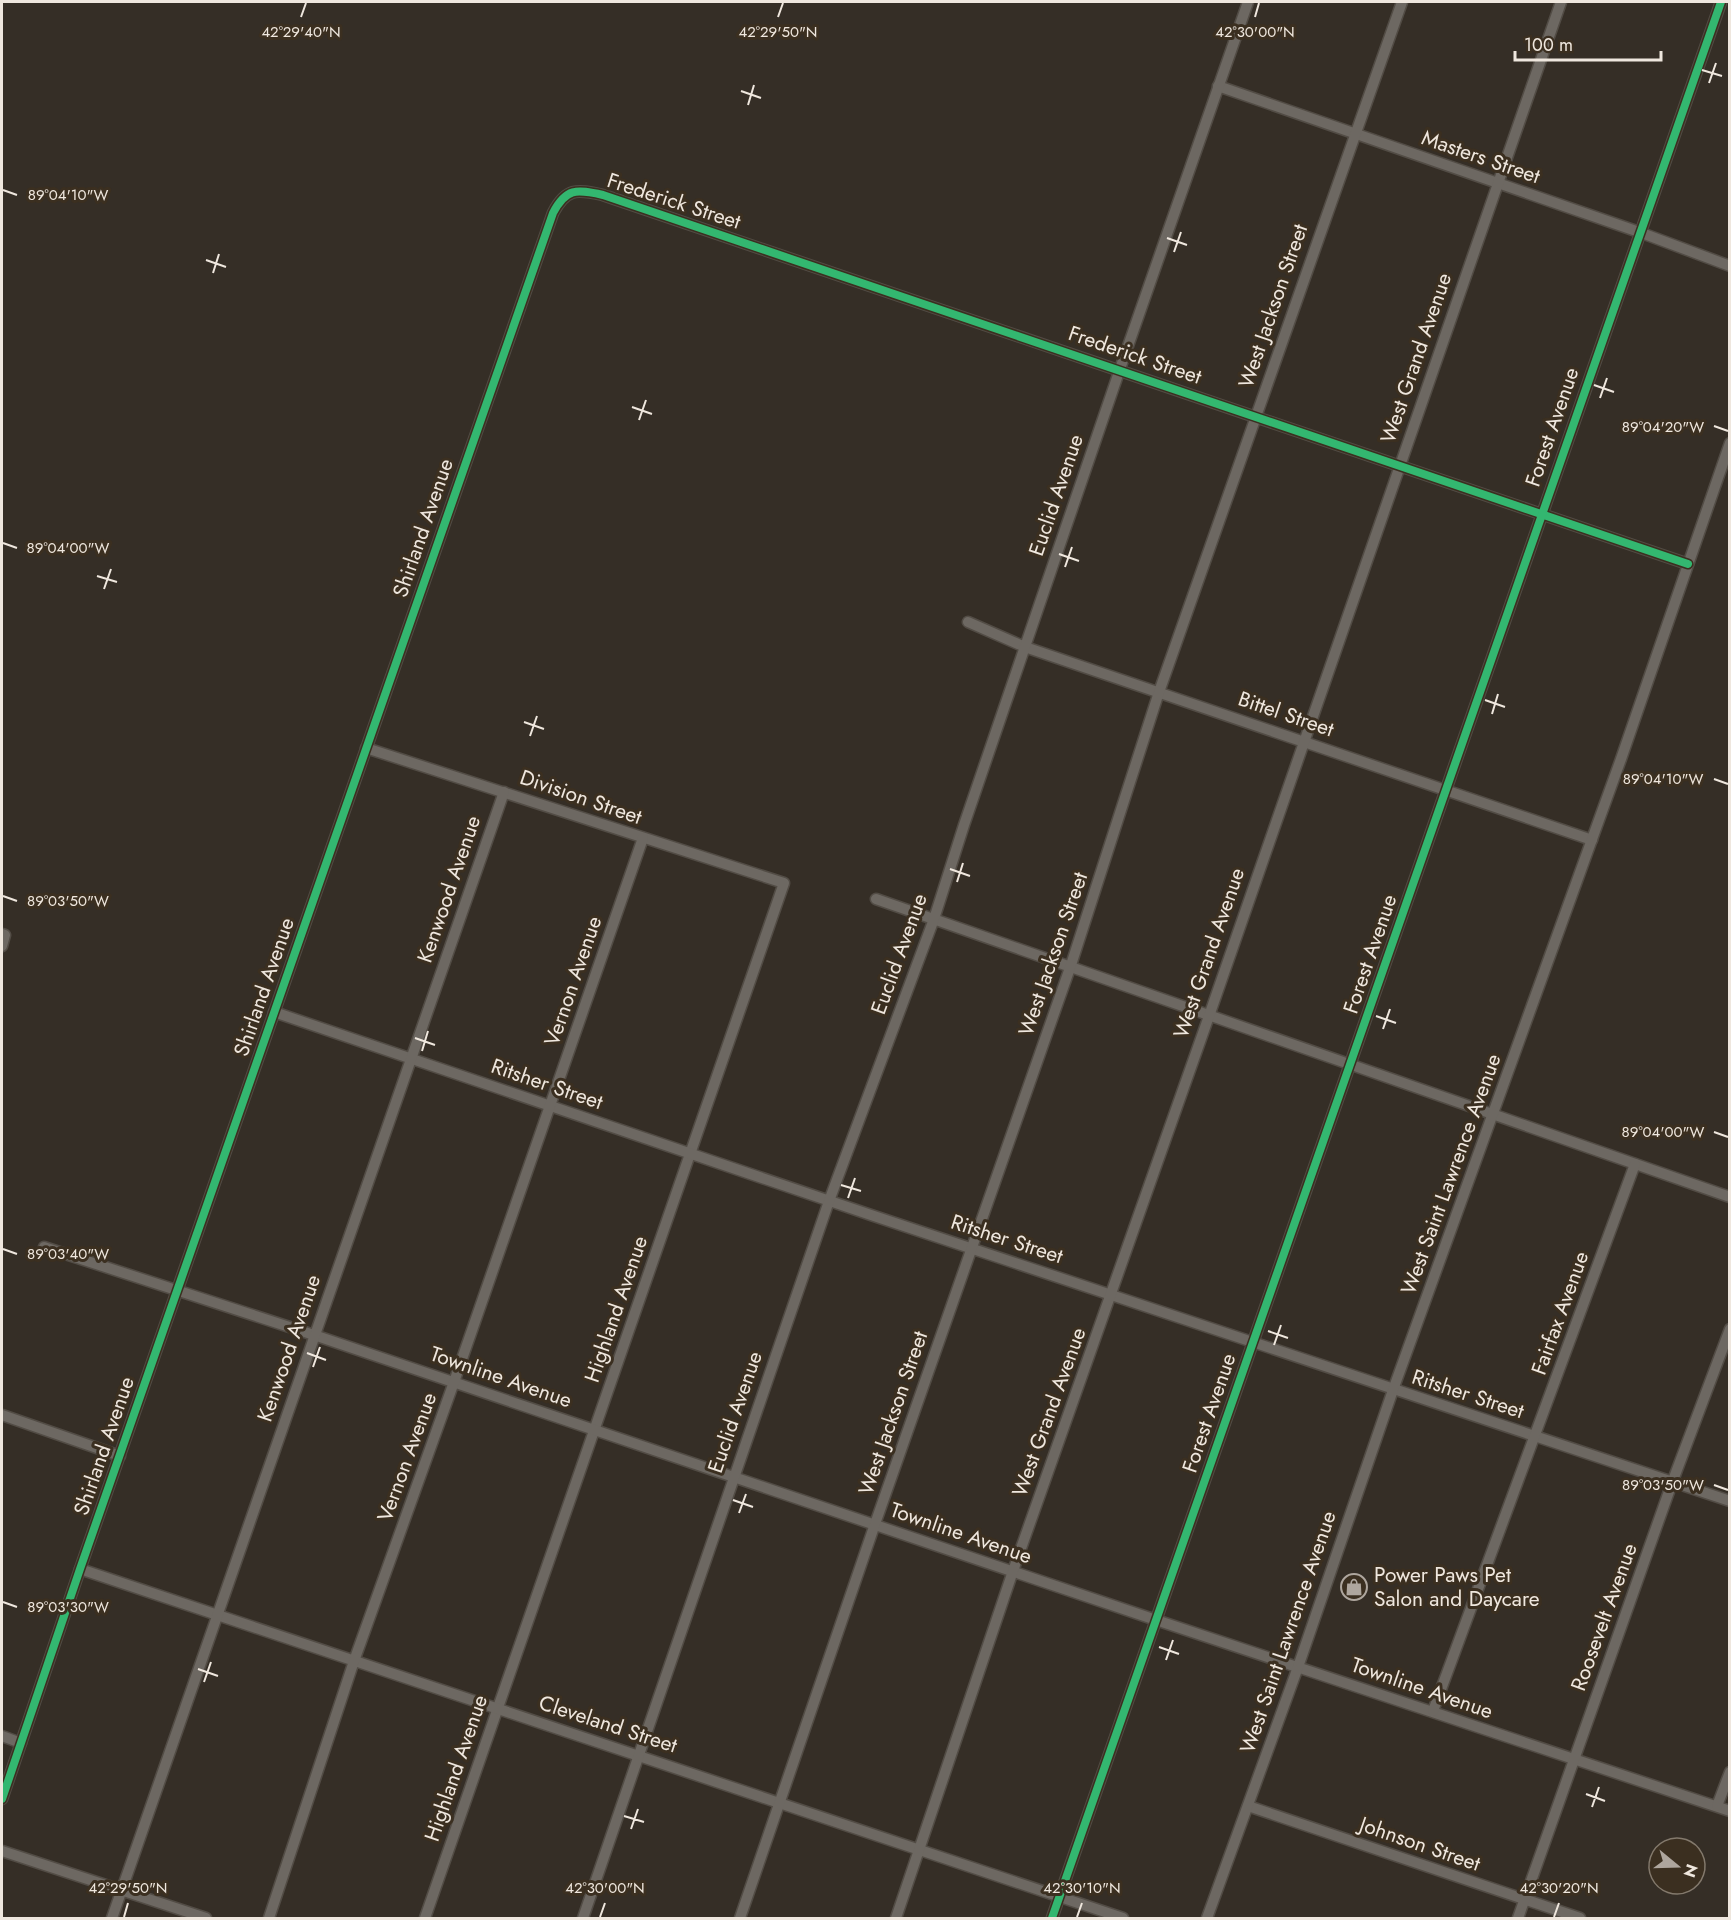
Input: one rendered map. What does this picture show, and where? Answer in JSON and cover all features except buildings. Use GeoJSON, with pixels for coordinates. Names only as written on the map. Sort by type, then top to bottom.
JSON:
{"type":"FeatureCollection","features":[{"type":"Feature","properties":{"kind":"street","name":"Euclid Avenue"},"geometry":{"type":"LineString","coordinates":[[583,1918],[829,1201],[934,920],[1119,369],[1248,2]]}},
{"type":"Feature","properties":{"kind":"street","name":"West Jackson Street"},"geometry":{"type":"LineString","coordinates":[[740,1918],[971,1247],[1071,965],[1159,692],[1402,2]]}},
{"type":"Feature","properties":{"kind":"street","name":"West Grand Avenue"},"geometry":{"type":"LineString","coordinates":[[896,1918],[1013,1571],[1209,1016],[1561,2]]}},
{"type":"Feature","properties":{"kind":"street","name":"Forest Avenue"},"geometry":{"type":"LineString","coordinates":[[1053,1918],[1720,2]]}},
{"type":"Feature","properties":{"kind":"street","name":"Masters Street"},"geometry":{"type":"LineString","coordinates":[[1218,86],[1640,232],[1730,266]]}},
{"type":"Feature","properties":{"kind":"street","name":"Frederick Street"},"geometry":{"type":"LineString","coordinates":[[569,193],[586,191],[603,195],[1256,415],[1688,564]]}},
{"type":"Feature","properties":{"kind":"street","name":"Shirland Avenue"},"geometry":{"type":"LineString","coordinates":[[2,1799],[553,213],[563,197],[569,193]]}},
{"type":"Feature","properties":{"kind":"street","name":"West Saint Lawrence Avenue"},"geometry":{"type":"LineString","coordinates":[[1207,1918],[1298,1667],[1393,1390],[1592,840],[1730,443]]}},
{"type":"Feature","properties":{"kind":"street","name":"Bittel Street"},"geometry":{"type":"LineString","coordinates":[[968,622],[1025,647],[1592,840]]}},
{"type":"Feature","properties":{"kind":"street","name":"Division Street"},"geometry":{"type":"LineString","coordinates":[[366,748],[784,883]]}},
{"type":"Feature","properties":{"kind":"street","name":"Kenwood Avenue"},"geometry":{"type":"LineString","coordinates":[[112,1918],[504,792]]}},
{"type":"Feature","properties":{"kind":"street","name":"Vernon Avenue"},"geometry":{"type":"LineString","coordinates":[[269,1918],[354,1661],[551,1106],[642,838]]}},
{"type":"Feature","properties":{"kind":"street","name":"Highland Avenue"},"geometry":{"type":"LineString","coordinates":[[424,1918],[784,883]]}},
{"type":"Feature","properties":{"kind":"street"},"geometry":{"type":"LineString","coordinates":[[876,898],[1730,1197]]}},
{"type":"Feature","properties":{"kind":"street"},"geometry":{"type":"LineString","coordinates":[[2,934],[5,935],[2,946]]}},
{"type":"Feature","properties":{"kind":"street","name":"Ritsher Street"},"geometry":{"type":"LineString","coordinates":[[274,1012],[829,1201],[1730,1501]]}},
{"type":"Feature","properties":{"kind":"street","name":"Fairfax Avenue"},"geometry":{"type":"LineString","coordinates":[[1433,1712],[1635,1164]]}},
{"type":"Feature","properties":{"kind":"street","name":"Townline Avenue"},"geometry":{"type":"LineString","coordinates":[[44,1247],[314,1335],[1156,1620],[1730,1811]]}},
{"type":"Feature","properties":{"kind":"street","name":"Roosevelt Avenue"},"geometry":{"type":"LineString","coordinates":[[1518,1918],[1672,1483],[1730,1329]]}},
{"type":"Feature","properties":{"kind":"street"},"geometry":{"type":"LineString","coordinates":[[2,1416],[120,1456]]}},
{"type":"Feature","properties":{"kind":"street","name":"Cleveland Street"},"geometry":{"type":"LineString","coordinates":[[80,1569],[1123,1918]]}},
{"type":"Feature","properties":{"kind":"street"},"geometry":{"type":"LineString","coordinates":[[2,1736],[21,1743]]}},
{"type":"Feature","properties":{"kind":"street"},"geometry":{"type":"LineString","coordinates":[[1717,1806],[1730,1772]]}},
{"type":"Feature","properties":{"kind":"street","name":"Johnson Street"},"geometry":{"type":"LineString","coordinates":[[1248,1806],[1580,1918]]}},
{"type":"Feature","properties":{"kind":"street"},"geometry":{"type":"LineString","coordinates":[[2,1851],[206,1918]]}},
{"type":"Feature","properties":{"kind":"cycle path"},"geometry":{"type":"LineString","coordinates":[[1052,1918],[1721,2]]}},
{"type":"Feature","properties":{"kind":"cycle path"},"geometry":{"type":"LineString","coordinates":[[2,1799],[553,213],[567,195],[579,191],[603,195],[1688,564]]}},
{"type":"Feature","properties":{"kind":"place","name":"Power Paws Pet Salon and Daycare"},"geometry":{"type":"Point","coordinates":[1354,1587]}}]}
